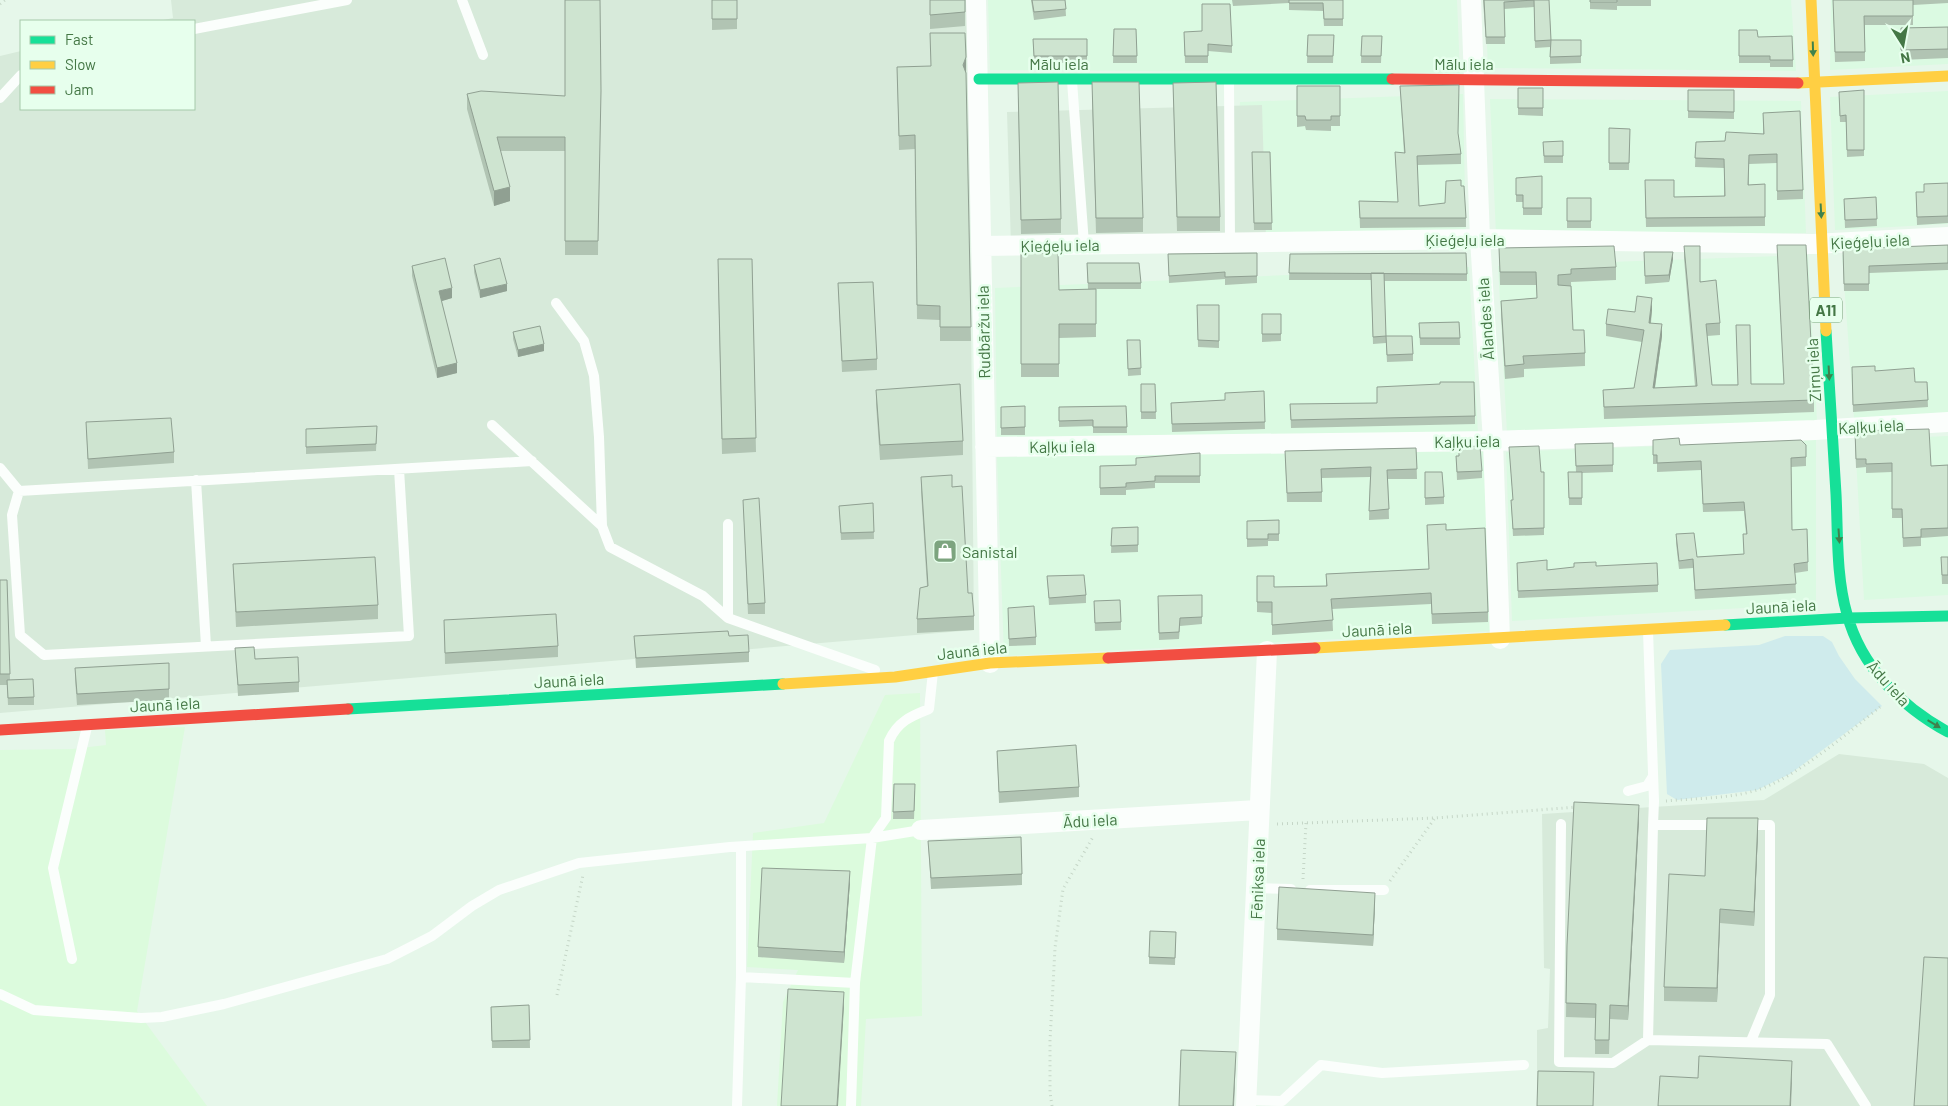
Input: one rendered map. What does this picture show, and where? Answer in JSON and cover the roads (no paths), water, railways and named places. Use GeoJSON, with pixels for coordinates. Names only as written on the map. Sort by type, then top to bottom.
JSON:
{"type":"FeatureCollection","features":[{"type":"Feature","properties":{"kind":"main road","name":"Zirņu iela"},"geometry":{"type":"LineString","coordinates":[[1811,0],[1832,428],[1842,583],[1848,618]]}},
{"type":"Feature","properties":{"kind":"main road","name":"Mālu iela"},"geometry":{"type":"LineString","coordinates":[[979,79],[1475,79],[1814,83],[1948,76]]}},
{"type":"Feature","properties":{"kind":"main road","name":"Jaunā iela"},"geometry":{"type":"LineString","coordinates":[[0,730],[895,677],[990,663],[1500,639],[1848,618],[1948,616]]}},
{"type":"Feature","properties":{"kind":"main road","name":"Ādu iela"},"geometry":{"type":"LineString","coordinates":[[1848,618],[1864,655],[1894,693],[1904,703],[1948,732]]}},
{"type":"Feature","properties":{"kind":"street","name":"Rudbāržu iela"},"geometry":{"type":"LineString","coordinates":[[976,0],[990,663]]}},
{"type":"Feature","properties":{"kind":"street","name":"Ālandes iela"},"geometry":{"type":"LineString","coordinates":[[1472,0],[1480,238],[1493,441],[1500,639]]}},
{"type":"Feature","properties":{"kind":"street","name":"Ķieģeļu iela"},"geometry":{"type":"LineString","coordinates":[[982,246],[1480,238],[1823,244],[1948,237]]}},
{"type":"Feature","properties":{"kind":"street","name":"Kaļķu iela"},"geometry":{"type":"LineString","coordinates":[[985,447],[1493,441],[1948,422]]}},
{"type":"Feature","properties":{"kind":"street","name":"Fēniksa iela"},"geometry":{"type":"LineString","coordinates":[[1246,1103],[1267,651]]}},
{"type":"Feature","properties":{"kind":"street","name":"Ādu iela"},"geometry":{"type":"LineString","coordinates":[[921,830],[1103,819],[1258,818]]}},
{"type":"Feature","properties":{"kind":"lane"},"geometry":{"type":"LineString","coordinates":[[195,29],[347,0]]}},
{"type":"Feature","properties":{"kind":"lane"},"geometry":{"type":"LineString","coordinates":[[462,0],[483,55]]}},
{"type":"Feature","properties":{"kind":"lane"},"geometry":{"type":"LineString","coordinates":[[0,98],[20,76]]}},
{"type":"Feature","properties":{"kind":"lane"},"geometry":{"type":"LineString","coordinates":[[1229,79],[1230,242]]}},
{"type":"Feature","properties":{"kind":"lane"},"geometry":{"type":"LineString","coordinates":[[1072,80],[1084,244]]}},
{"type":"Feature","properties":{"kind":"lane"},"geometry":{"type":"LineString","coordinates":[[556,303],[584,341],[594,376],[599,437],[602,526],[610,547],[703,596],[728,618],[895,677]]}},
{"type":"Feature","properties":{"kind":"lane"},"geometry":{"type":"LineString","coordinates":[[492,425],[602,526]]}},
{"type":"Feature","properties":{"kind":"lane"},"geometry":{"type":"LineString","coordinates":[[19,491],[532,461]]}},
{"type":"Feature","properties":{"kind":"lane"},"geometry":{"type":"LineString","coordinates":[[0,468],[19,491]]}},
{"type":"Feature","properties":{"kind":"lane"},"geometry":{"type":"LineString","coordinates":[[19,491],[12,515],[20,635],[44,654],[409,636],[399,469]]}},
{"type":"Feature","properties":{"kind":"lane"},"geometry":{"type":"LineString","coordinates":[[196,480],[206,646]]}},
{"type":"Feature","properties":{"kind":"lane"},"geometry":{"type":"LineString","coordinates":[[728,524],[728,618]]}},
{"type":"Feature","properties":{"kind":"lane"},"geometry":{"type":"LineString","coordinates":[[1648,630],[1654,802],[1648,1040]]}},
{"type":"Feature","properties":{"kind":"lane"},"geometry":{"type":"LineString","coordinates":[[851,1106],[855,983],[872,838],[886,818],[889,740],[894,729],[901,723],[929,708],[933,671]]}},
{"type":"Feature","properties":{"kind":"lane"},"geometry":{"type":"LineString","coordinates":[[72,960],[52,868],[87,725]]}},
{"type":"Feature","properties":{"kind":"lane"},"geometry":{"type":"LineString","coordinates":[[1628,791],[1647,786],[1652,778]]}},
{"type":"Feature","properties":{"kind":"lane"},"geometry":{"type":"LineString","coordinates":[[1561,824],[1559,1062],[1613,1063],[1648,1040],[1827,1044],[1866,1106]]}},
{"type":"Feature","properties":{"kind":"lane"},"geometry":{"type":"LineString","coordinates":[[1653,825],[1770,826],[1770,994],[1751,1041]]}},
{"type":"Feature","properties":{"kind":"lane"},"geometry":{"type":"LineString","coordinates":[[0,994],[34,1010],[141,1018],[162,1016],[224,1004],[387,959],[432,936],[472,906],[499,890],[542,874],[586,862],[741,847],[872,838],[921,830]]}},
{"type":"Feature","properties":{"kind":"lane"},"geometry":{"type":"LineString","coordinates":[[737,1106],[741,977],[741,847]]}},
{"type":"Feature","properties":{"kind":"lane"},"geometry":{"type":"LineString","coordinates":[[1257,888],[1384,890]]}},
{"type":"Feature","properties":{"kind":"lane"},"geometry":{"type":"LineString","coordinates":[[741,977],[855,983]]}},
{"type":"Feature","properties":{"kind":"lane"},"geometry":{"type":"LineString","coordinates":[[1246,1103],[1282,1101],[1321,1065],[1382,1073],[1524,1065]]}},
{"type":"Feature","properties":{"kind":"place","name":"Sanistal"},"geometry":{"type":"Point","coordinates":[945,551]}}]}
